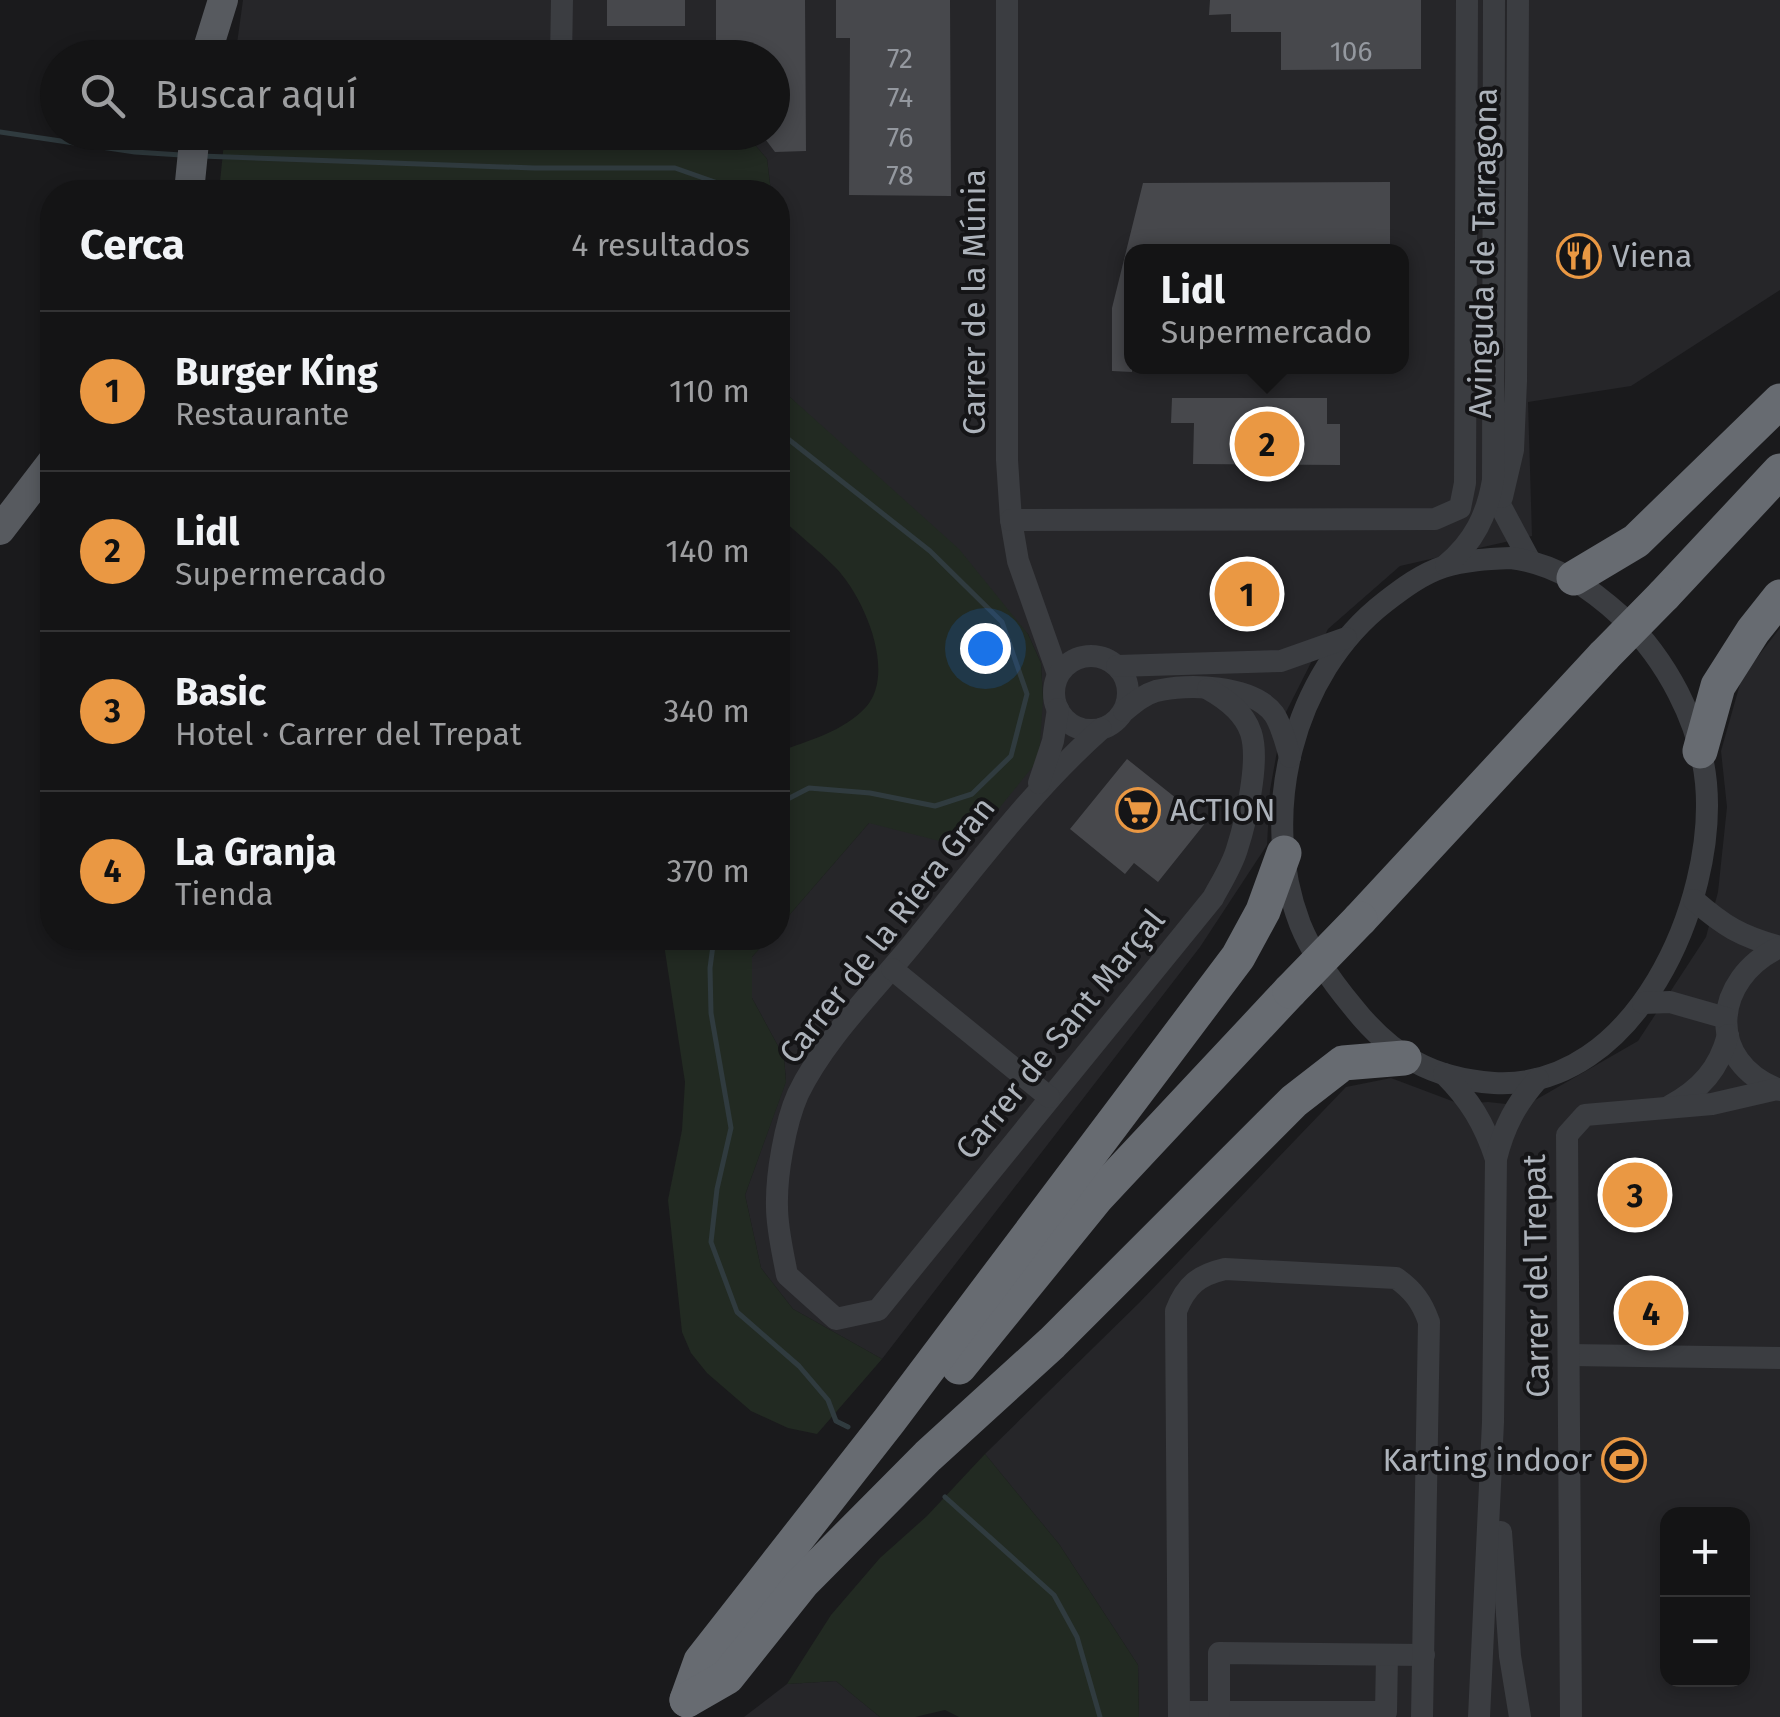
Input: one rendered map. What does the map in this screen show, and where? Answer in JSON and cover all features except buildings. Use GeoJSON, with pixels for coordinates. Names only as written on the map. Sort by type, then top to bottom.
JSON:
{"type":"FeatureCollection","features":[{"type":"Feature","properties":{"kind":"highway"},"geometry":{"type":"LineString","coordinates":[[1574,578],[1636,540],[1780,401]]}},
{"type":"Feature","properties":{"kind":"highway"},"geometry":{"type":"LineString","coordinates":[[680,1708],[1098,1197],[1780,471]]}},
{"type":"Feature","properties":{"kind":"highway"},"geometry":{"type":"LineString","coordinates":[[1700,751],[1718,686],[1780,597]]}},
{"type":"Feature","properties":{"kind":"highway"},"geometry":{"type":"LineString","coordinates":[[680,1708],[701,1661],[890,1421],[1238,957],[1262,911],[1284,852]]}},
{"type":"Feature","properties":{"kind":"highway"},"geometry":{"type":"LineString","coordinates":[[680,1708],[727,1678],[802,1582],[928,1456],[1052,1343],[1294,1101],[1343,1064],[1404,1058]]}},
{"type":"Feature","properties":{"kind":"main road"},"geometry":{"type":"LineString","coordinates":[[211,40],[223,0]]}},
{"type":"Feature","properties":{"kind":"main road"},"geometry":{"type":"LineString","coordinates":[[191,180],[193,150]]}},
{"type":"Feature","properties":{"kind":"main road"},"geometry":{"type":"LineString","coordinates":[[0,530],[40,478]]}},
{"type":"Feature","properties":{"kind":"street"},"geometry":{"type":"LineString","coordinates":[[561,40],[562,0]]}},
{"type":"Feature","properties":{"kind":"street","name":"Carrer de la Múnia"},"geometry":{"type":"LineString","coordinates":[[1007,0],[1006,460],[1010,520],[1018,562],[1058,674]]}},
{"type":"Feature","properties":{"kind":"street","name":"Avinguda de Tarragona"},"geometry":{"type":"LineString","coordinates":[[1010,520],[1435,519],[1460,508],[1465,483],[1467,0]]}},
{"type":"Feature","properties":{"kind":"street","name":"Avinguda de Tarragona"},"geometry":{"type":"LineString","coordinates":[[1444,567],[1462,552],[1479,528],[1493,480],[1494,0]]}},
{"type":"Feature","properties":{"kind":"street","name":"Avinguda de Tarragona"},"geometry":{"type":"LineString","coordinates":[[1500,505],[1513,450],[1516,380],[1518,0]]}},
{"type":"Feature","properties":{"kind":"street","name":"Avinguda de Tarragona"},"geometry":{"type":"LineString","coordinates":[[1466,342],[1477,389],[1480,430],[1479,528]]}},
{"type":"Feature","properties":{"kind":"street","name":"Avinguda de Tarragona"},"geometry":{"type":"LineString","coordinates":[[1493,480],[1500,505],[1530,560]]}},
{"type":"Feature","properties":{"kind":"street"},"geometry":{"type":"LineString","coordinates":[[1490,559],[1530,560],[1574,578],[1636,631],[1675,688],[1700,751],[1706,811],[1704,854],[1694,900],[1679,938],[1643,1003],[1596,1051],[1563,1070],[1538,1078],[1493,1083],[1444,1074],[1404,1058],[1362,1018],[1320,962],[1300,925],[1284,852],[1283,820],[1290,757],[1324,668],[1346,638],[1408,585],[1444,567],[1490,559]]}},
{"type":"Feature","properties":{"kind":"street","name":"Carrer de la Múnia"},"geometry":{"type":"LineString","coordinates":[[1034,600],[1062,638],[1088,656]]}},
{"type":"Feature","properties":{"kind":"street"},"geometry":{"type":"LineString","coordinates":[[1290,757],[1273,712],[1259,700],[1231,689],[1158,690],[1142,696],[1114,722],[1100,729],[1072,726],[1054,702],[1058,674],[1068,662],[1088,656],[1117,666],[1281,661],[1346,638]]}},
{"type":"Feature","properties":{"kind":"street"},"geometry":{"type":"LineString","coordinates":[[1117,666],[1128,682],[1124,712]]}},
{"type":"Feature","properties":{"kind":"street","name":"Carrer de Sant Marçal"},"geometry":{"type":"LineString","coordinates":[[786,1275],[836,1319],[878,1310],[1213,898],[1236,852],[1253,764],[1252,734],[1240,714],[1226,699],[1208,690]]}},
{"type":"Feature","properties":{"kind":"street","name":"Carrer de la Riera Gran"},"geometry":{"type":"LineString","coordinates":[[1029,802],[1044,774],[1058,709]]}},
{"type":"Feature","properties":{"kind":"street","name":"Carrer de la Riera Gran"},"geometry":{"type":"LineString","coordinates":[[786,1275],[777,1206],[787,1128],[798,1096],[820,1057],[1029,802],[1100,729]]}},
{"type":"Feature","properties":{"kind":"street"},"geometry":{"type":"LineString","coordinates":[[1694,900],[1744,938],[1780,947]]}},
{"type":"Feature","properties":{"kind":"street"},"geometry":{"type":"LineString","coordinates":[[1667,1108],[1691,1095],[1712,1074],[1722,1056],[1730,994],[1758,957],[1780,947]]}},
{"type":"Feature","properties":{"kind":"street"},"geometry":{"type":"LineString","coordinates":[[892,969],[1049,1097]]}},
{"type":"Feature","properties":{"kind":"street"},"geometry":{"type":"LineString","coordinates":[[1643,1003],[1670,1002],[1727,1026],[1746,1068],[1760,1081],[1779,1090]]}},
{"type":"Feature","properties":{"kind":"street"},"geometry":{"type":"LineString","coordinates":[[1444,1074],[1468,1098],[1485,1124],[1496,1159]]}},
{"type":"Feature","properties":{"kind":"street"},"geometry":{"type":"LineString","coordinates":[[1479,1717],[1493,1422],[1496,1159],[1504,1127],[1538,1078]]}},
{"type":"Feature","properties":{"kind":"street"},"geometry":{"type":"LineString","coordinates":[[1667,1108],[1712,1104],[1779,1090]]}},
{"type":"Feature","properties":{"kind":"street","name":"Carrer del Trepat"},"geometry":{"type":"LineString","coordinates":[[1572,1717],[1567,1135],[1585,1115],[1667,1108]]}},
{"type":"Feature","properties":{"kind":"street"},"geometry":{"type":"LineString","coordinates":[[1387,1655],[1386,1712],[1179,1714],[1176,1311],[1188,1288],[1202,1274],[1225,1270],[1376,1274],[1396,1278],[1411,1288],[1429,1322],[1422,1717]]}},
{"type":"Feature","properties":{"kind":"street"},"geometry":{"type":"LineString","coordinates":[[1570,1356],[1780,1358]]}},
{"type":"Feature","properties":{"kind":"street"},"geometry":{"type":"LineString","coordinates":[[1493,1422],[1510,1656],[1520,1717]]}},
{"type":"Feature","properties":{"kind":"street"},"geometry":{"type":"LineString","coordinates":[[1220,1712],[1219,1653],[1424,1655]]}},
{"type":"Feature","properties":{"kind":"shaded area"},"geometry":{"type":"Polygon","coordinates":[[[243,0],[1780,0],[1780,290],[1631,386],[1528,402],[1532,536],[1400,566],[1328,629],[1283,718],[1270,790],[1267,845],[1200,947],[882,1359],[793,1309],[761,1268],[745,1195],[786,1081],[784,1057],[752,998],[752,957],[758,950],[790,950],[790,914],[869,823],[1043,699],[1041,663],[1028,634],[790,397],[790,180],[770,180],[767,159],[759,150],[790,150],[790,40],[237,40],[243,0]]]}},
{"type":"Feature","properties":{"kind":"shaded area"},"geometry":{"type":"Polygon","coordinates":[[[223,150],[759,150],[767,159],[770,180],[220,180],[223,150]]]}},
{"type":"Feature","properties":{"kind":"shaded area"},"geometry":{"type":"Polygon","coordinates":[[[790,397],[959,549],[1028,634],[1041,663],[1039,759],[967,848],[869,823],[790,914],[790,747],[825,734],[857,715],[875,692],[878,674],[873,634],[865,614],[835,567],[790,527],[790,397]]]}},
{"type":"Feature","properties":{"kind":"shaded area"},"geometry":{"type":"Polygon","coordinates":[[[1780,628],[1780,1717],[1139,1717],[1138,1665],[1059,1544],[985,1454],[1140,1302],[1346,1087],[1391,1078],[1460,1104],[1525,1106],[1638,1041],[1706,937],[1718,892],[1727,807],[1721,751],[1742,677],[1780,628]]]}},
{"type":"Feature","properties":{"kind":"shaded area"},"geometry":{"type":"Polygon","coordinates":[[[665,950],[758,950],[752,957],[752,998],[784,1057],[786,1082],[745,1195],[761,1268],[793,1309],[882,1359],[817,1434],[788,1428],[751,1411],[707,1373],[691,1353],[682,1332],[668,1200],[682,1130],[685,1082],[665,950]]]}},
{"type":"Feature","properties":{"kind":"shaded area"},"geometry":{"type":"Polygon","coordinates":[[[985,1454],[1059,1544],[1138,1665],[1139,1717],[959,1717],[945,1710],[915,1717],[880,1717],[836,1681],[787,1684],[831,1615],[880,1558],[927,1516],[985,1454]]]}},
{"type":"Feature","properties":{"kind":"shaded area"},"geometry":{"type":"Polygon","coordinates":[[[836,1681],[880,1717],[744,1717],[787,1684],[836,1681]]]}},
{"type":"Feature","properties":{"kind":"waterway"},"geometry":{"type":"LineString","coordinates":[[0,132],[40,138]]}},
{"type":"Feature","properties":{"kind":"waterway"},"geometry":{"type":"LineString","coordinates":[[122,150],[181,155]]}},
{"type":"Feature","properties":{"kind":"waterway"},"geometry":{"type":"LineString","coordinates":[[201,156],[534,168],[675,168],[709,180]]}},
{"type":"Feature","properties":{"kind":"waterway"},"geometry":{"type":"LineString","coordinates":[[790,440],[930,551],[1002,622],[1027,694],[1011,756],[972,794],[935,806],[870,793],[809,788],[790,798]]}},
{"type":"Feature","properties":{"kind":"waterway"},"geometry":{"type":"LineString","coordinates":[[712,950],[711,1013],[731,1128],[717,1189],[711,1242],[737,1312],[799,1366],[828,1400],[836,1421],[848,1427]]}},
{"type":"Feature","properties":{"kind":"waterway"},"geometry":{"type":"LineString","coordinates":[[945,1497],[1054,1595],[1077,1637],[1100,1717]]}},
{"type":"Feature","properties":{"kind":"place","name":"Viena"},"geometry":{"type":"Point","coordinates":[1579,256]}},
{"type":"Feature","properties":{"kind":"place","name":"Lidl"},"geometry":{"type":"Point","coordinates":[1267,444]}},
{"type":"Feature","properties":{"kind":"place","name":"Burger King"},"geometry":{"type":"Point","coordinates":[1247,594]}},
{"type":"Feature","properties":{"kind":"place","name":"ACTION"},"geometry":{"type":"Point","coordinates":[1138,810]}},
{"type":"Feature","properties":{"kind":"place","name":"Basic"},"geometry":{"type":"Point","coordinates":[1635,1195]}},
{"type":"Feature","properties":{"kind":"place","name":"La Granja"},"geometry":{"type":"Point","coordinates":[1651,1313]}},
{"type":"Feature","properties":{"kind":"place","name":"Karting indoor"},"geometry":{"type":"Point","coordinates":[1624,1460]}}]}
